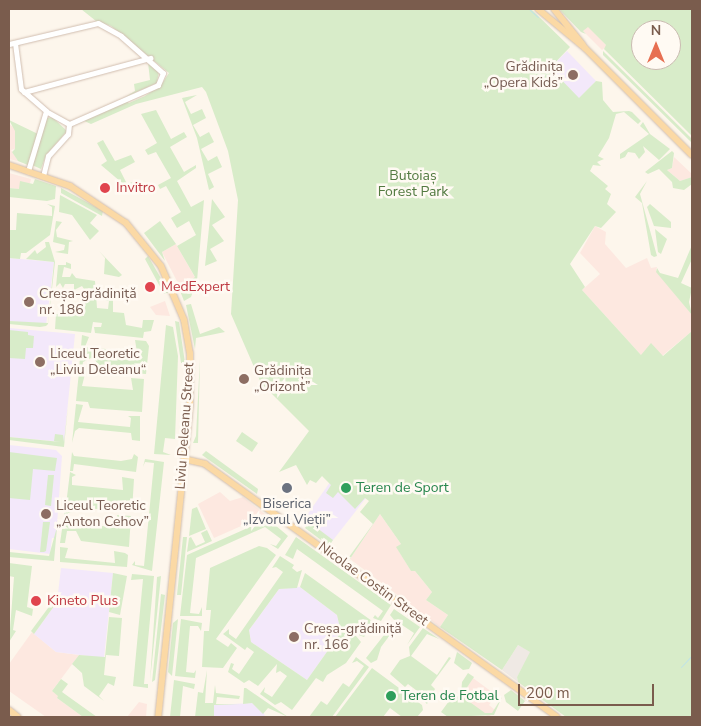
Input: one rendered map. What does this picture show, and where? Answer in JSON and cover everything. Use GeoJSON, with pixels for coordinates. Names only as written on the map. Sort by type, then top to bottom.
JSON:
{"type":"FeatureCollection","features":[{"type":"Feature","properties":{"kind":"main road"},"geometry":{"type":"LineString","coordinates":[[538,9],[585,48],[692,155]]}},
{"type":"Feature","properties":{"kind":"main road"},"geometry":{"type":"LineString","coordinates":[[554,9],[585,48]]}},
{"type":"Feature","properties":{"kind":"main road","name":"Liviu Deleanu Street"},"geometry":{"type":"LineString","coordinates":[[9,165],[43,176],[85,194],[117,215],[146,244],[166,275],[180,305],[189,343],[191,382],[158,717]]}},
{"type":"Feature","properties":{"kind":"main road","name":"Nicolae Costin Street"},"geometry":{"type":"LineString","coordinates":[[184,459],[202,462],[557,717]]}},
{"type":"Feature","properties":{"kind":"street"},"geometry":{"type":"LineString","coordinates":[[9,44],[98,23],[110,28],[150,58],[162,72],[158,85],[70,124]]}},
{"type":"Feature","properties":{"kind":"street"},"geometry":{"type":"LineString","coordinates":[[15,43],[24,92],[46,111],[70,124]]}},
{"type":"Feature","properties":{"kind":"street"},"geometry":{"type":"LineString","coordinates":[[24,92],[150,58]]}},
{"type":"Feature","properties":{"kind":"street"},"geometry":{"type":"LineString","coordinates":[[28,171],[46,111]]}},
{"type":"Feature","properties":{"kind":"street"},"geometry":{"type":"LineString","coordinates":[[43,176],[48,156],[68,134],[70,124]]}},
{"type":"Feature","properties":{"kind":"shaded area"},"geometry":{"type":"Polygon","coordinates":[[[588,26],[607,46],[602,50],[583,31],[588,26]]]}},
{"type":"Feature","properties":{"kind":"shaded area","name":"Grădinița „Opera Kids”"},"geometry":{"type":"Polygon","coordinates":[[[567,51],[596,81],[579,99],[550,68],[567,51]]]}},
{"type":"Feature","properties":{"kind":"shaded area"},"geometry":{"type":"Polygon","coordinates":[[[9,124],[15,128],[15,149],[11,150],[18,161],[9,159],[9,124]]]}},
{"type":"Feature","properties":{"kind":"shaded area"},"geometry":{"type":"Polygon","coordinates":[[[674,157],[692,174],[692,177],[680,181],[667,170],[672,168],[674,157]]]}},
{"type":"Feature","properties":{"kind":"shaded area"},"geometry":{"type":"Polygon","coordinates":[[[9,173],[31,179],[30,183],[19,189],[9,188],[9,173]]]}},
{"type":"Feature","properties":{"kind":"shaded area"},"geometry":{"type":"Polygon","coordinates":[[[595,226],[606,232],[605,244],[626,268],[647,258],[651,268],[657,267],[656,271],[692,315],[692,331],[662,356],[641,355],[582,290],[600,274],[580,253],[595,226]]]}},
{"type":"Feature","properties":{"kind":"shaded area"},"geometry":{"type":"Polygon","coordinates":[[[176,244],[197,281],[181,289],[162,252],[176,244]]]}},
{"type":"Feature","properties":{"kind":"shaded area","name":"Creșa-grădiniță nr. 186"},"geometry":{"type":"Polygon","coordinates":[[[9,258],[54,262],[46,325],[9,321],[9,258]]]}},
{"type":"Feature","properties":{"kind":"shaded area"},"geometry":{"type":"Polygon","coordinates":[[[165,301],[170,316],[156,315],[150,307],[165,301]]]}},
{"type":"Feature","properties":{"kind":"shaded area","name":"Liceul Teoretic „Liviu Deleanu“"},"geometry":{"type":"Polygon","coordinates":[[[9,328],[75,334],[64,442],[9,437],[9,328]]]}},
{"type":"Feature","properties":{"kind":"shaded area"},"geometry":{"type":"Polygon","coordinates":[[[9,445],[56,450],[62,456],[56,538],[52,538],[50,554],[9,549],[9,445]]]}},
{"type":"Feature","properties":{"kind":"shaded area"},"geometry":{"type":"Polygon","coordinates":[[[340,468],[366,498],[330,544],[302,522],[340,468]]]}},
{"type":"Feature","properties":{"kind":"shaded area"},"geometry":{"type":"Polygon","coordinates":[[[220,492],[230,501],[243,497],[266,515],[214,538],[198,504],[220,492]]]}},
{"type":"Feature","properties":{"kind":"shaded area"},"geometry":{"type":"Polygon","coordinates":[[[380,514],[401,544],[397,548],[411,571],[415,571],[432,592],[426,600],[448,615],[440,627],[350,559],[380,514]]]}},
{"type":"Feature","properties":{"kind":"shaded area"},"geometry":{"type":"Polygon","coordinates":[[[61,568],[113,573],[104,658],[56,652],[34,634],[57,602],[61,568]]]}},
{"type":"Feature","properties":{"kind":"shaded area","name":"Creșa-grădiniță nr. 166"},"geometry":{"type":"Polygon","coordinates":[[[300,587],[337,615],[341,632],[307,680],[251,642],[249,630],[279,589],[300,587]]]}},
{"type":"Feature","properties":{"kind":"shaded area"},"geometry":{"type":"Polygon","coordinates":[[[32,632],[56,652],[79,655],[52,691],[59,696],[57,698],[83,717],[46,717],[9,691],[9,664],[32,632]]]}},
{"type":"Feature","properties":{"kind":"shaded area"},"geometry":{"type":"Polygon","coordinates":[[[518,645],[531,652],[517,677],[518,682],[502,670],[518,645]]]}},
{"type":"Feature","properties":{"kind":"shaded area"},"geometry":{"type":"Polygon","coordinates":[[[473,678],[496,695],[489,705],[495,710],[489,717],[464,701],[466,689],[473,678]]]}},
{"type":"Feature","properties":{"kind":"shaded area"},"geometry":{"type":"Polygon","coordinates":[[[139,702],[147,704],[146,717],[127,717],[139,702]]]}},
{"type":"Feature","properties":{"kind":"shaded area"},"geometry":{"type":"Polygon","coordinates":[[[252,703],[263,710],[265,717],[214,717],[214,705],[252,703]]]}},
{"type":"Feature","properties":{"kind":"green space","name":"Butoiaș Forest Park"},"geometry":{"type":"Polygon","coordinates":[[[81,9],[531,9],[570,47],[550,68],[579,98],[596,81],[602,82],[603,100],[613,112],[629,111],[641,121],[638,124],[624,112],[616,114],[609,138],[598,156],[604,159],[597,162],[601,166],[593,165],[590,171],[608,186],[605,189],[611,194],[607,204],[616,212],[601,228],[595,226],[570,264],[585,287],[582,290],[641,355],[651,343],[663,356],[692,331],[692,717],[566,717],[518,682],[517,677],[530,652],[518,645],[502,670],[440,627],[448,615],[426,600],[432,592],[415,571],[411,571],[396,547],[401,544],[380,514],[350,559],[349,557],[373,524],[360,512],[369,501],[365,498],[355,509],[338,492],[333,498],[326,493],[331,485],[322,476],[316,483],[310,480],[307,485],[296,465],[279,472],[309,431],[261,383],[231,314],[238,200],[228,151],[206,92],[202,87],[136,104],[91,124],[82,120],[126,101],[129,103],[145,96],[161,85],[169,73],[111,26],[96,21],[81,9]]]}},
{"type":"Feature","properties":{"kind":"green space"},"geometry":{"type":"Polygon","coordinates":[[[559,9],[692,9],[692,136],[604,49],[606,45],[588,27],[583,31],[586,34],[581,32],[559,9]]]}},
{"type":"Feature","properties":{"kind":"green space"},"geometry":{"type":"Polygon","coordinates":[[[603,51],[692,139],[692,143],[603,55],[603,51]]]}},
{"type":"Feature","properties":{"kind":"green space"},"geometry":{"type":"Polygon","coordinates":[[[148,62],[159,69],[157,83],[125,97],[135,91],[134,84],[150,80],[148,62]]]}},
{"type":"Feature","properties":{"kind":"green space"},"geometry":{"type":"Polygon","coordinates":[[[197,95],[185,102],[191,114],[202,109],[206,118],[193,125],[200,137],[209,132],[214,142],[201,149],[208,161],[217,156],[222,167],[208,174],[214,187],[209,190],[197,138],[182,98],[197,95]]]}},
{"type":"Feature","properties":{"kind":"green space"},"geometry":{"type":"Polygon","coordinates":[[[156,110],[171,139],[184,132],[187,137],[170,147],[184,172],[196,165],[196,168],[177,181],[191,207],[204,200],[197,281],[191,297],[184,301],[177,283],[184,286],[195,277],[177,246],[196,235],[189,221],[177,228],[171,218],[181,212],[166,186],[160,189],[158,185],[171,178],[156,152],[148,155],[145,150],[157,143],[141,114],[156,110]]]}},
{"type":"Feature","properties":{"kind":"green space"},"geometry":{"type":"Polygon","coordinates":[[[52,117],[67,131],[46,155],[41,169],[32,165],[47,118],[52,117]]]}},
{"type":"Feature","properties":{"kind":"green space"},"geometry":{"type":"Polygon","coordinates":[[[9,120],[38,134],[28,165],[18,161],[12,152],[15,149],[15,131],[9,120]]]}},
{"type":"Feature","properties":{"kind":"green space"},"geometry":{"type":"Polygon","coordinates":[[[643,122],[650,134],[670,149],[659,160],[643,146],[645,152],[639,159],[635,153],[628,152],[625,157],[620,159],[620,154],[649,134],[640,126],[643,122]]]}},
{"type":"Feature","properties":{"kind":"green space"},"geometry":{"type":"Polygon","coordinates":[[[103,140],[115,161],[131,155],[135,162],[120,170],[127,184],[132,182],[136,190],[134,193],[101,165],[107,161],[97,143],[103,140]]]}},
{"type":"Feature","properties":{"kind":"green space"},"geometry":{"type":"Polygon","coordinates":[[[672,151],[674,153],[672,168],[667,170],[680,181],[692,177],[692,184],[684,190],[673,188],[672,182],[659,169],[648,174],[645,172],[672,151]]]}},
{"type":"Feature","properties":{"kind":"green space"},"geometry":{"type":"Polygon","coordinates":[[[35,179],[56,186],[55,199],[47,201],[9,197],[9,188],[19,189],[20,181],[33,184],[35,179]]]}},
{"type":"Feature","properties":{"kind":"green space"},"geometry":{"type":"Polygon","coordinates":[[[647,181],[640,194],[657,256],[654,257],[651,255],[642,203],[635,197],[647,181]]]}},
{"type":"Feature","properties":{"kind":"green space"},"geometry":{"type":"Polygon","coordinates":[[[61,188],[103,211],[102,216],[61,193],[61,188]]]}},
{"type":"Feature","properties":{"kind":"green space"},"geometry":{"type":"Polygon","coordinates":[[[60,195],[97,215],[90,223],[99,231],[90,240],[72,215],[59,212],[60,195]]]}},
{"type":"Feature","properties":{"kind":"green space"},"geometry":{"type":"Polygon","coordinates":[[[212,199],[225,217],[212,225],[224,241],[210,249],[217,261],[205,266],[212,199]]]}},
{"type":"Feature","properties":{"kind":"green space"},"geometry":{"type":"Polygon","coordinates":[[[47,204],[55,206],[50,235],[26,253],[21,253],[20,259],[9,258],[9,230],[16,230],[17,213],[52,216],[52,207],[47,204]]]}},
{"type":"Feature","properties":{"kind":"green space"},"geometry":{"type":"Polygon","coordinates":[[[650,204],[671,222],[671,228],[654,226],[647,207],[650,204]]]}},
{"type":"Feature","properties":{"kind":"green space"},"geometry":{"type":"Polygon","coordinates":[[[56,221],[62,222],[56,230],[57,237],[73,241],[69,242],[68,254],[55,252],[64,250],[65,245],[53,242],[56,221]]]}},
{"type":"Feature","properties":{"kind":"green space"},"geometry":{"type":"Polygon","coordinates":[[[160,221],[176,244],[162,252],[165,261],[144,233],[160,221]]]}},
{"type":"Feature","properties":{"kind":"green space"},"geometry":{"type":"Polygon","coordinates":[[[655,229],[667,239],[661,254],[658,252],[655,229]]]}},
{"type":"Feature","properties":{"kind":"green space"},"geometry":{"type":"Polygon","coordinates":[[[45,242],[49,242],[55,262],[48,324],[40,327],[9,324],[9,321],[48,323],[54,262],[26,259],[35,250],[37,254],[46,247],[45,242]]]}},
{"type":"Feature","properties":{"kind":"green space"},"geometry":{"type":"Polygon","coordinates":[[[692,245],[692,259],[681,283],[692,288],[689,302],[692,315],[656,272],[657,268],[660,273],[678,278],[692,245]]]}},
{"type":"Feature","properties":{"kind":"green space"},"geometry":{"type":"Polygon","coordinates":[[[99,251],[122,275],[119,277],[104,274],[105,258],[99,251]]]}},
{"type":"Feature","properties":{"kind":"green space"},"geometry":{"type":"Polygon","coordinates":[[[148,256],[169,292],[164,294],[145,259],[148,256]]]}},
{"type":"Feature","properties":{"kind":"green space"},"geometry":{"type":"Polygon","coordinates":[[[66,262],[71,264],[71,269],[64,267],[62,277],[70,277],[72,273],[76,278],[95,281],[97,308],[108,309],[109,301],[101,299],[113,300],[113,312],[124,313],[126,325],[142,328],[143,320],[154,320],[151,331],[144,332],[143,338],[95,333],[94,327],[101,327],[102,323],[93,322],[91,333],[55,329],[56,314],[84,316],[86,292],[82,286],[74,290],[74,284],[65,284],[63,288],[60,283],[56,287],[58,265],[66,265],[66,262]]]}},
{"type":"Feature","properties":{"kind":"green space"},"geometry":{"type":"Polygon","coordinates":[[[191,304],[200,334],[219,327],[225,332],[196,338],[195,349],[186,305],[191,304]]]}},
{"type":"Feature","properties":{"kind":"green space"},"geometry":{"type":"Polygon","coordinates":[[[175,321],[179,322],[185,363],[181,363],[175,321]]]}},
{"type":"Feature","properties":{"kind":"green space"},"geometry":{"type":"Polygon","coordinates":[[[166,325],[173,327],[178,356],[175,439],[165,438],[163,452],[171,455],[154,454],[166,325]]]}},
{"type":"Feature","properties":{"kind":"green space"},"geometry":{"type":"Polygon","coordinates":[[[9,330],[28,332],[28,335],[34,336],[33,348],[26,348],[25,359],[9,358],[9,330]]]}},
{"type":"Feature","properties":{"kind":"green space"},"geometry":{"type":"Polygon","coordinates":[[[82,335],[89,337],[85,347],[137,352],[135,340],[146,341],[149,346],[146,374],[97,371],[96,361],[91,358],[83,362],[82,369],[79,369],[82,335]]]}},
{"type":"Feature","properties":{"kind":"green space"},"geometry":{"type":"Polygon","coordinates":[[[200,358],[198,443],[193,443],[196,436],[200,358]]]}},
{"type":"Feature","properties":{"kind":"green space"},"geometry":{"type":"Polygon","coordinates":[[[79,372],[85,374],[82,386],[133,390],[131,378],[144,379],[142,412],[90,408],[88,402],[76,401],[79,372]]]}},
{"type":"Feature","properties":{"kind":"green space"},"geometry":{"type":"Polygon","coordinates":[[[76,404],[83,405],[78,422],[130,427],[131,418],[128,416],[140,416],[140,441],[132,440],[131,433],[79,428],[75,431],[72,443],[76,404]]]}},
{"type":"Feature","properties":{"kind":"green space"},"geometry":{"type":"Polygon","coordinates":[[[68,406],[64,447],[9,440],[9,437],[61,442],[54,441],[55,434],[63,435],[64,442],[68,406]]]}},
{"type":"Feature","properties":{"kind":"green space"},"geometry":{"type":"Polygon","coordinates":[[[242,432],[258,443],[252,452],[236,441],[242,432]]]}},
{"type":"Feature","properties":{"kind":"green space"},"geometry":{"type":"Polygon","coordinates":[[[206,451],[258,489],[257,494],[202,455],[206,451]]]}},
{"type":"Feature","properties":{"kind":"green space"},"geometry":{"type":"Polygon","coordinates":[[[9,452],[57,458],[55,471],[33,469],[30,500],[9,498],[9,452]]]}},
{"type":"Feature","properties":{"kind":"green space"},"geometry":{"type":"Polygon","coordinates":[[[72,452],[74,456],[121,461],[132,459],[134,454],[138,457],[136,472],[74,464],[73,471],[70,471],[72,452]]]}},
{"type":"Feature","properties":{"kind":"green space"},"geometry":{"type":"Polygon","coordinates":[[[145,459],[164,462],[152,571],[132,565],[135,561],[135,565],[144,566],[154,463],[145,462],[143,467],[145,459]]]}},
{"type":"Feature","properties":{"kind":"green space"},"geometry":{"type":"Polygon","coordinates":[[[70,472],[76,475],[72,477],[72,485],[123,490],[122,477],[134,479],[132,511],[81,508],[78,502],[71,502],[66,505],[70,472]]]}},
{"type":"Feature","properties":{"kind":"green space"},"geometry":{"type":"Polygon","coordinates":[[[48,475],[54,475],[51,506],[45,505],[48,475]]]}},
{"type":"Feature","properties":{"kind":"green space"},"geometry":{"type":"Polygon","coordinates":[[[197,507],[206,529],[189,536],[192,509],[197,507]]]}},
{"type":"Feature","properties":{"kind":"green space"},"geometry":{"type":"Polygon","coordinates":[[[65,509],[72,512],[68,513],[68,522],[119,528],[117,515],[131,516],[129,547],[81,541],[76,531],[67,531],[65,543],[60,543],[65,509]]]}},
{"type":"Feature","properties":{"kind":"green space"},"geometry":{"type":"Polygon","coordinates":[[[268,519],[288,536],[278,549],[270,544],[276,546],[281,539],[265,527],[196,558],[190,613],[199,614],[202,607],[202,616],[180,616],[187,555],[268,519]]]}},
{"type":"Feature","properties":{"kind":"green space"},"geometry":{"type":"Polygon","coordinates":[[[43,522],[50,522],[46,551],[40,552],[43,522]]]}},
{"type":"Feature","properties":{"kind":"green space"},"geometry":{"type":"Polygon","coordinates":[[[309,522],[333,540],[329,546],[305,528],[309,522]]]}},
{"type":"Feature","properties":{"kind":"green space"},"geometry":{"type":"Polygon","coordinates":[[[57,527],[54,561],[9,557],[9,552],[49,556],[57,527]]]}},
{"type":"Feature","properties":{"kind":"green space"},"geometry":{"type":"Polygon","coordinates":[[[207,530],[212,541],[187,552],[189,538],[191,537],[196,546],[205,542],[201,533],[207,530]]]}},
{"type":"Feature","properties":{"kind":"green space"},"geometry":{"type":"Polygon","coordinates":[[[183,537],[187,537],[181,595],[177,595],[183,537]]]}},
{"type":"Feature","properties":{"kind":"green space"},"geometry":{"type":"Polygon","coordinates":[[[296,537],[391,605],[381,621],[373,618],[375,615],[378,618],[383,611],[297,549],[293,559],[285,555],[296,537]]]}},
{"type":"Feature","properties":{"kind":"green space"},"geometry":{"type":"Polygon","coordinates":[[[259,546],[267,548],[276,555],[216,639],[228,647],[231,643],[237,648],[223,668],[202,667],[204,631],[209,631],[211,610],[206,610],[210,568],[259,546]]]}},
{"type":"Feature","properties":{"kind":"green space"},"geometry":{"type":"Polygon","coordinates":[[[60,547],[68,548],[65,558],[115,563],[114,551],[125,553],[128,555],[127,567],[60,562],[60,547]]]}},
{"type":"Feature","properties":{"kind":"green space"},"geometry":{"type":"Polygon","coordinates":[[[280,556],[294,565],[292,568],[297,572],[302,570],[297,588],[279,589],[249,630],[251,642],[307,680],[341,632],[356,636],[361,642],[346,663],[327,675],[323,682],[316,678],[292,710],[281,702],[275,705],[260,694],[265,687],[264,692],[272,697],[287,676],[280,671],[276,673],[277,664],[258,686],[249,680],[244,683],[228,672],[231,663],[234,664],[232,669],[239,674],[254,652],[247,647],[245,650],[223,634],[229,629],[229,634],[236,639],[283,572],[276,567],[272,568],[280,556]]]}},
{"type":"Feature","properties":{"kind":"green space"},"geometry":{"type":"Polygon","coordinates":[[[9,563],[32,566],[27,607],[33,609],[32,616],[16,610],[13,630],[16,631],[9,642],[14,577],[9,576],[9,563]]]}},
{"type":"Feature","properties":{"kind":"green space"},"geometry":{"type":"Polygon","coordinates":[[[113,573],[127,576],[120,615],[109,612],[113,573]]]}},
{"type":"Feature","properties":{"kind":"green space"},"geometry":{"type":"Polygon","coordinates":[[[305,573],[372,621],[374,624],[364,637],[340,628],[337,615],[300,587],[305,573]]]}},
{"type":"Feature","properties":{"kind":"green space"},"geometry":{"type":"Polygon","coordinates":[[[132,574],[154,576],[144,684],[148,684],[148,688],[133,686],[143,579],[131,580],[132,574]]]}},
{"type":"Feature","properties":{"kind":"green space"},"geometry":{"type":"Polygon","coordinates":[[[161,576],[150,681],[157,577],[161,576]]]}},
{"type":"Feature","properties":{"kind":"green space"},"geometry":{"type":"Polygon","coordinates":[[[161,594],[165,595],[155,680],[152,682],[161,594]]]}},
{"type":"Feature","properties":{"kind":"green space"},"geometry":{"type":"Polygon","coordinates":[[[54,600],[57,602],[34,634],[31,631],[54,600]]]}},
{"type":"Feature","properties":{"kind":"green space"},"geometry":{"type":"Polygon","coordinates":[[[394,609],[420,627],[407,645],[414,633],[399,623],[381,647],[377,660],[371,663],[366,658],[395,621],[390,615],[394,609]]]}},
{"type":"Feature","properties":{"kind":"green space"},"geometry":{"type":"Polygon","coordinates":[[[109,617],[122,618],[119,656],[106,655],[104,675],[116,677],[114,686],[108,683],[99,696],[104,701],[84,686],[82,673],[72,664],[79,655],[105,657],[109,617]]]}},
{"type":"Feature","properties":{"kind":"green space"},"geometry":{"type":"Polygon","coordinates":[[[178,619],[172,676],[168,672],[173,623],[178,619]]]}},
{"type":"Feature","properties":{"kind":"green space"},"geometry":{"type":"Polygon","coordinates":[[[181,619],[202,623],[201,631],[198,626],[190,626],[186,672],[194,673],[196,670],[195,678],[175,676],[181,619]]]}},
{"type":"Feature","properties":{"kind":"green space"},"geometry":{"type":"Polygon","coordinates":[[[423,628],[439,639],[427,634],[411,656],[437,675],[449,657],[451,658],[431,685],[435,689],[427,704],[424,701],[425,697],[408,684],[405,687],[390,674],[400,660],[410,656],[409,647],[423,628]]]}},
{"type":"Feature","properties":{"kind":"green space"},"geometry":{"type":"Polygon","coordinates":[[[457,652],[472,663],[469,669],[463,670],[454,663],[457,652]]]}},
{"type":"Feature","properties":{"kind":"green space"},"geometry":{"type":"Polygon","coordinates":[[[356,657],[369,667],[332,717],[309,717],[321,701],[327,705],[343,683],[349,687],[364,666],[357,661],[352,663],[356,657]]]}},
{"type":"Feature","properties":{"kind":"green space"},"geometry":{"type":"Polygon","coordinates":[[[372,668],[422,705],[423,710],[417,717],[402,717],[390,708],[383,717],[335,717],[372,668]]]}},
{"type":"Feature","properties":{"kind":"green space"},"geometry":{"type":"Polygon","coordinates":[[[207,670],[205,703],[213,703],[215,685],[216,693],[240,696],[239,699],[217,697],[216,704],[240,704],[214,705],[214,717],[195,717],[198,692],[203,693],[207,670]]]}},
{"type":"Feature","properties":{"kind":"green space"},"geometry":{"type":"Polygon","coordinates":[[[468,673],[474,677],[466,689],[467,700],[485,713],[492,713],[502,697],[494,715],[448,717],[441,712],[452,697],[461,694],[462,682],[468,673]]]}},
{"type":"Feature","properties":{"kind":"green space"},"geometry":{"type":"Polygon","coordinates":[[[61,679],[68,684],[62,692],[97,717],[83,717],[57,698],[58,696],[52,691],[61,679]]]}},
{"type":"Feature","properties":{"kind":"green space"},"geometry":{"type":"Polygon","coordinates":[[[174,680],[195,684],[194,689],[183,686],[180,717],[170,717],[174,680]]]}},
{"type":"Feature","properties":{"kind":"green space"},"geometry":{"type":"Polygon","coordinates":[[[244,688],[288,717],[268,708],[263,714],[252,703],[243,704],[244,688]]]}},
{"type":"Feature","properties":{"kind":"green space"},"geometry":{"type":"Polygon","coordinates":[[[511,690],[525,701],[518,711],[506,702],[504,695],[511,690]]]}},
{"type":"Feature","properties":{"kind":"waterway"},"geometry":{"type":"LineString","coordinates":[[529,9],[538,17]]}},
{"type":"Feature","properties":{"kind":"waterway"},"geometry":{"type":"LineString","coordinates":[[681,667],[692,655]]}},
{"type":"Feature","properties":{"kind":"place","name":"Grădinița „Opera Kids”"},"geometry":{"type":"Point","coordinates":[573,75]}},
{"type":"Feature","properties":{"kind":"place","name":"Invitro"},"geometry":{"type":"Point","coordinates":[105,188]}},
{"type":"Feature","properties":{"kind":"place","name":"MedExpert"},"geometry":{"type":"Point","coordinates":[150,287]}},
{"type":"Feature","properties":{"kind":"place","name":"Creșa-grădiniță nr. 186"},"geometry":{"type":"Point","coordinates":[29,302]}},
{"type":"Feature","properties":{"kind":"place","name":"Liceul Teoretic „Liviu Deleanu“"},"geometry":{"type":"Point","coordinates":[40,362]}},
{"type":"Feature","properties":{"kind":"place","name":"Grădinița „Orizont”"},"geometry":{"type":"Point","coordinates":[244,379]}},
{"type":"Feature","properties":{"kind":"place","name":"Biserica „Izvorul Vieții”"},"geometry":{"type":"Point","coordinates":[287,488]}},
{"type":"Feature","properties":{"kind":"place","name":"Teren de Sport"},"geometry":{"type":"Point","coordinates":[346,488]}},
{"type":"Feature","properties":{"kind":"place","name":"Liceul Teoretic „Anton Cehov”"},"geometry":{"type":"Point","coordinates":[46,514]}},
{"type":"Feature","properties":{"kind":"place","name":"Kineto Plus"},"geometry":{"type":"Point","coordinates":[36,601]}},
{"type":"Feature","properties":{"kind":"place","name":"Creșa-grădiniță nr. 166"},"geometry":{"type":"Point","coordinates":[294,637]}},
{"type":"Feature","properties":{"kind":"place","name":"Teren de Fotbal"},"geometry":{"type":"Point","coordinates":[391,696]}}]}
